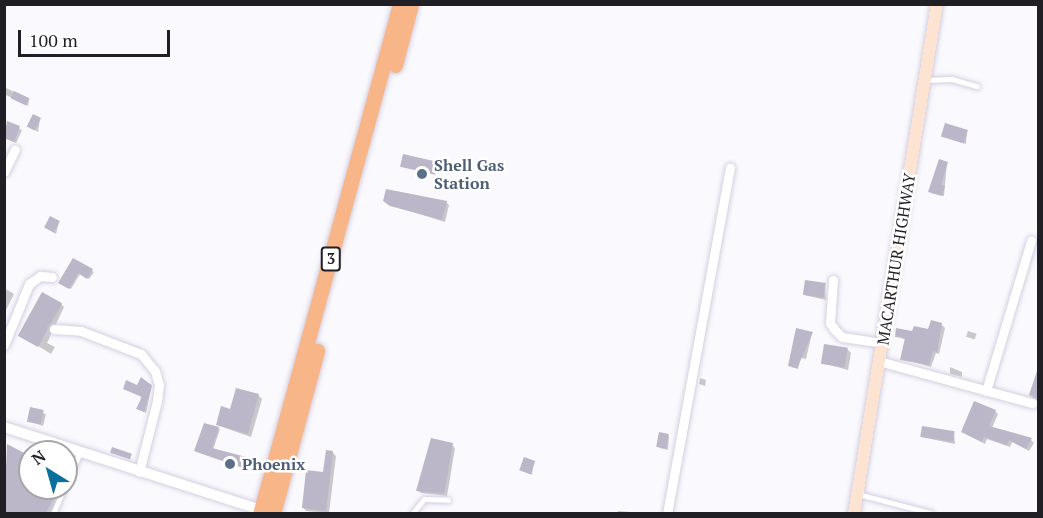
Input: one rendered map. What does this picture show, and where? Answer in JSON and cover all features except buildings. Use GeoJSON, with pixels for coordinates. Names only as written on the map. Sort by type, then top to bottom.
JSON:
{"type":"FeatureCollection","features":[{"type":"Feature","properties":{"kind":"highway","name":"3"},"geometry":{"type":"LineString","coordinates":[[266,513],[400,4]]}},
{"type":"Feature","properties":{"kind":"highway","name":"3"},"geometry":{"type":"LineString","coordinates":[[266,513],[411,4]]}},
{"type":"Feature","properties":{"kind":"main road","name":"MACARTHUR HIGHWAY"},"geometry":{"type":"LineString","coordinates":[[854,513],[937,4]]}},
{"type":"Feature","properties":{"kind":"street"},"geometry":{"type":"LineString","coordinates":[[4,172],[15,149]]}},
{"type":"Feature","properties":{"kind":"street"},"geometry":{"type":"LineString","coordinates":[[667,513],[730,168]]}},
{"type":"Feature","properties":{"kind":"street"},"geometry":{"type":"LineString","coordinates":[[986,391],[1031,241]]}},
{"type":"Feature","properties":{"kind":"street"},"geometry":{"type":"LineString","coordinates":[[4,345],[32,280],[40,276],[52,277]]}},
{"type":"Feature","properties":{"kind":"street"},"geometry":{"type":"LineString","coordinates":[[833,280],[830,322],[835,330],[842,336],[883,343]]}},
{"type":"Feature","properties":{"kind":"street"},"geometry":{"type":"LineString","coordinates":[[54,329],[81,331],[141,354],[155,371],[159,385],[157,401],[139,472]]}},
{"type":"Feature","properties":{"kind":"street"},"geometry":{"type":"LineString","coordinates":[[879,362],[1032,403]]}},
{"type":"Feature","properties":{"kind":"street"},"geometry":{"type":"LineString","coordinates":[[4,427],[266,513]]}},
{"type":"Feature","properties":{"kind":"lane"},"geometry":{"type":"LineString","coordinates":[[925,80],[952,79],[977,86]]}},
{"type":"Feature","properties":{"kind":"lane"},"geometry":{"type":"LineString","coordinates":[[78,457],[80,453]]}},
{"type":"Feature","properties":{"kind":"lane"},"geometry":{"type":"LineString","coordinates":[[858,494],[931,513]]}},
{"type":"Feature","properties":{"kind":"lane"},"geometry":{"type":"LineString","coordinates":[[412,513],[424,499],[448,500]]}},
{"type":"Feature","properties":{"kind":"place","name":"Shell Gas Station"},"geometry":{"type":"Point","coordinates":[422,174]}},
{"type":"Feature","properties":{"kind":"place","name":"Phoenix"},"geometry":{"type":"Point","coordinates":[230,464]}}]}
